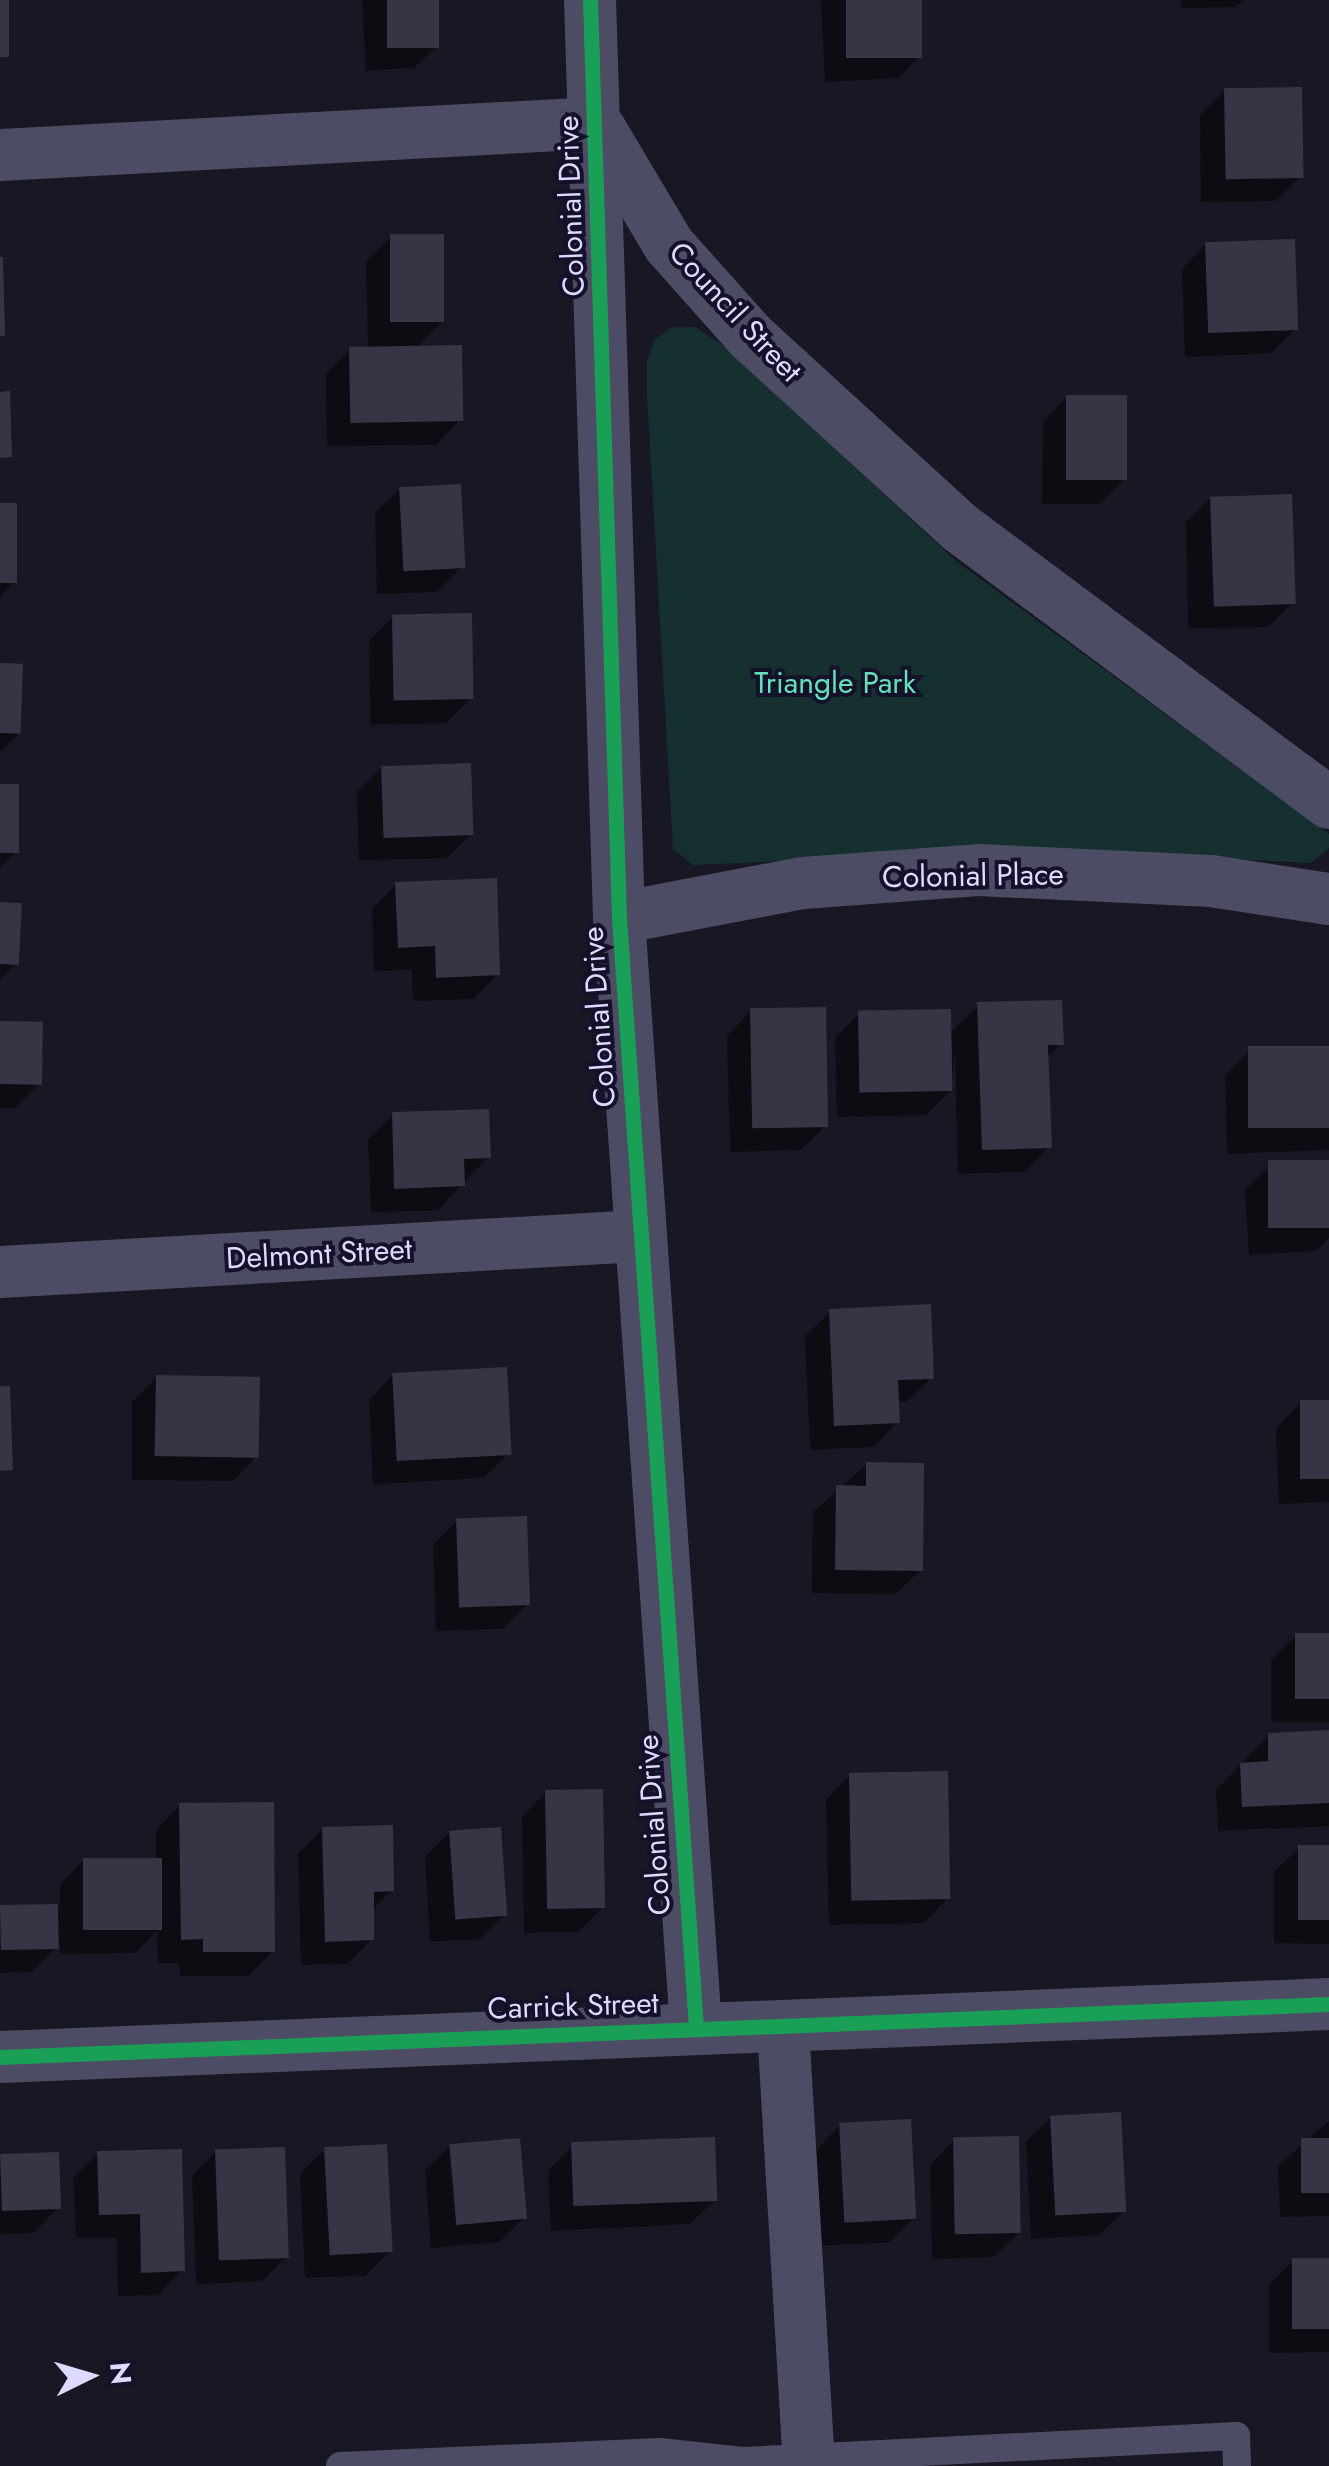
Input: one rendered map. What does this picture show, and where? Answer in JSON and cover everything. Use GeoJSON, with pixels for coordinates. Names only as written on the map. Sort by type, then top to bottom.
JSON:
{"type":"FeatureCollection","features":[{"type":"Feature","properties":{"kind":"street","name":"Colonial Drive"},"geometry":{"type":"LineString","coordinates":[[590,0],[620,918],[696,2028]]}},
{"type":"Feature","properties":{"kind":"street"},"geometry":{"type":"LineString","coordinates":[[0,155],[596,124]]}},
{"type":"Feature","properties":{"kind":"street","name":"Council Street"},"geometry":{"type":"LineString","coordinates":[[596,124],[669,246],[750,336],[958,527],[1329,803]]}},
{"type":"Feature","properties":{"kind":"street","name":"Colonial Place"},"geometry":{"type":"LineString","coordinates":[[620,918],[803,883],[978,870],[1212,881],[1329,899]]}},
{"type":"Feature","properties":{"kind":"street","name":"Delmont Street"},"geometry":{"type":"LineString","coordinates":[[0,1272],[639,1236]]}},
{"type":"Feature","properties":{"kind":"street","name":"Carrick Street"},"geometry":{"type":"LineString","coordinates":[[0,2057],[1329,2004]]}},
{"type":"Feature","properties":{"kind":"street"},"geometry":{"type":"LineString","coordinates":[[783,2028],[808,2462]]}},
{"type":"Feature","properties":{"kind":"lane"},"geometry":{"type":"LineString","coordinates":[[340,2466],[660,2452],[743,2461],[808,2462],[1236,2436],[1237,2466]]}},
{"type":"Feature","properties":{"kind":"green space","name":"Triangle Park"},"geometry":{"type":"Polygon","coordinates":[[[672,327],[695,327],[725,347],[956,561],[1329,834],[1329,848],[1311,863],[1044,850],[693,865],[673,849],[647,396],[647,361],[655,339],[672,327]]]}},
{"type":"Feature","properties":{"kind":"building"},"geometry":{"type":"Polygon","coordinates":[[[0,0],[9,0],[9,57],[0,57],[0,0]]]}},
{"type":"Feature","properties":{"kind":"building"},"geometry":{"type":"Polygon","coordinates":[[[387,0],[439,0],[439,48],[387,48],[387,0]]]}},
{"type":"Feature","properties":{"kind":"building"},"geometry":{"type":"Polygon","coordinates":[[[846,0],[922,0],[922,58],[846,58],[846,0]]]}},
{"type":"Feature","properties":{"kind":"building"},"geometry":{"type":"Polygon","coordinates":[[[1302,87],[1304,178],[1226,179],[1224,88],[1302,87]]]}},
{"type":"Feature","properties":{"kind":"building"},"geometry":{"type":"Polygon","coordinates":[[[390,234],[444,234],[444,322],[390,322],[390,234]]]}},
{"type":"Feature","properties":{"kind":"building"},"geometry":{"type":"Polygon","coordinates":[[[1295,239],[1298,330],[1208,333],[1205,242],[1295,239]]]}},
{"type":"Feature","properties":{"kind":"building"},"geometry":{"type":"Polygon","coordinates":[[[3,257],[5,336],[0,336],[3,257]]]}},
{"type":"Feature","properties":{"kind":"building"},"geometry":{"type":"Polygon","coordinates":[[[462,345],[463,421],[350,423],[349,347],[462,345]]]}},
{"type":"Feature","properties":{"kind":"building"},"geometry":{"type":"Polygon","coordinates":[[[10,391],[12,457],[0,458],[0,392],[10,391]]]}},
{"type":"Feature","properties":{"kind":"building"},"geometry":{"type":"Polygon","coordinates":[[[1066,395],[1127,395],[1127,480],[1066,480],[1066,395]]]}},
{"type":"Feature","properties":{"kind":"building"},"geometry":{"type":"Polygon","coordinates":[[[461,484],[465,568],[403,571],[399,487],[461,484]]]}},
{"type":"Feature","properties":{"kind":"building"},"geometry":{"type":"Polygon","coordinates":[[[1292,494],[1296,604],[1214,607],[1210,497],[1292,494]]]}},
{"type":"Feature","properties":{"kind":"building"},"geometry":{"type":"Polygon","coordinates":[[[0,503],[17,503],[17,583],[0,583],[0,503]]]}},
{"type":"Feature","properties":{"kind":"building"},"geometry":{"type":"Polygon","coordinates":[[[472,613],[474,699],[394,700],[392,614],[472,613]]]}},
{"type":"Feature","properties":{"kind":"building"},"geometry":{"type":"Polygon","coordinates":[[[0,663],[23,664],[21,734],[0,733],[0,663]]]}},
{"type":"Feature","properties":{"kind":"building"},"geometry":{"type":"Polygon","coordinates":[[[471,763],[474,835],[384,838],[381,766],[471,763]]]}},
{"type":"Feature","properties":{"kind":"building"},"geometry":{"type":"Polygon","coordinates":[[[0,784],[19,784],[19,853],[0,853],[0,784]]]}},
{"type":"Feature","properties":{"kind":"building"},"geometry":{"type":"Polygon","coordinates":[[[497,878],[500,975],[436,978],[435,946],[398,948],[395,882],[497,878]]]}},
{"type":"Feature","properties":{"kind":"building"},"geometry":{"type":"Polygon","coordinates":[[[0,902],[22,903],[19,965],[0,964],[0,902]]]}},
{"type":"Feature","properties":{"kind":"building"},"geometry":{"type":"Polygon","coordinates":[[[1062,1000],[1064,1045],[1048,1045],[1052,1148],[982,1150],[977,1002],[1062,1000]]]}},
{"type":"Feature","properties":{"kind":"building"},"geometry":{"type":"Polygon","coordinates":[[[826,1007],[828,1127],[752,1128],[750,1008],[826,1007]]]}},
{"type":"Feature","properties":{"kind":"building"},"geometry":{"type":"Polygon","coordinates":[[[951,1009],[952,1091],[859,1093],[858,1011],[951,1009]]]}},
{"type":"Feature","properties":{"kind":"building"},"geometry":{"type":"Polygon","coordinates":[[[0,1021],[43,1022],[42,1085],[0,1084],[0,1021]]]}},
{"type":"Feature","properties":{"kind":"building"},"geometry":{"type":"Polygon","coordinates":[[[1248,1046],[1329,1046],[1329,1128],[1248,1128],[1248,1046]]]}},
{"type":"Feature","properties":{"kind":"building"},"geometry":{"type":"Polygon","coordinates":[[[489,1109],[491,1158],[464,1159],[465,1186],[394,1189],[392,1112],[489,1109]]]}},
{"type":"Feature","properties":{"kind":"building"},"geometry":{"type":"Polygon","coordinates":[[[1268,1160],[1329,1160],[1329,1228],[1268,1228],[1268,1160]]]}},
{"type":"Feature","properties":{"kind":"building"},"geometry":{"type":"Polygon","coordinates":[[[931,1304],[934,1379],[898,1380],[900,1423],[834,1426],[829,1309],[931,1304]]]}},
{"type":"Feature","properties":{"kind":"building"},"geometry":{"type":"Polygon","coordinates":[[[507,1367],[512,1455],[397,1461],[392,1373],[507,1367]]]}},
{"type":"Feature","properties":{"kind":"building"},"geometry":{"type":"Polygon","coordinates":[[[156,1375],[260,1377],[259,1458],[155,1456],[156,1375]]]}},
{"type":"Feature","properties":{"kind":"building"},"geometry":{"type":"Polygon","coordinates":[[[0,1386],[10,1386],[13,1470],[0,1471],[0,1386]]]}},
{"type":"Feature","properties":{"kind":"building"},"geometry":{"type":"Polygon","coordinates":[[[1300,1400],[1329,1400],[1329,1479],[1300,1479],[1300,1400]]]}},
{"type":"Feature","properties":{"kind":"building"},"geometry":{"type":"Polygon","coordinates":[[[866,1462],[924,1463],[923,1571],[835,1570],[836,1485],[866,1486],[866,1462]]]}},
{"type":"Feature","properties":{"kind":"building"},"geometry":{"type":"Polygon","coordinates":[[[527,1516],[530,1605],[459,1607],[456,1518],[527,1516]]]}},
{"type":"Feature","properties":{"kind":"building"},"geometry":{"type":"Polygon","coordinates":[[[1295,1633],[1329,1633],[1329,1699],[1295,1699],[1295,1633]]]}},
{"type":"Feature","properties":{"kind":"building"},"geometry":{"type":"Polygon","coordinates":[[[1329,1730],[1329,1803],[1242,1807],[1240,1763],[1268,1761],[1268,1733],[1329,1730]]]}},
{"type":"Feature","properties":{"kind":"building"},"geometry":{"type":"Polygon","coordinates":[[[948,1771],[950,1899],[851,1901],[849,1773],[948,1771]]]}},
{"type":"Feature","properties":{"kind":"building"},"geometry":{"type":"Polygon","coordinates":[[[603,1789],[605,1908],[547,1909],[545,1790],[603,1789]]]}},
{"type":"Feature","properties":{"kind":"building"},"geometry":{"type":"Polygon","coordinates":[[[274,1802],[275,1952],[203,1952],[203,1939],[181,1940],[179,1803],[274,1802]]]}},
{"type":"Feature","properties":{"kind":"building"},"geometry":{"type":"Polygon","coordinates":[[[393,1825],[394,1891],[374,1892],[374,1940],[325,1942],[322,1827],[393,1825]]]}},
{"type":"Feature","properties":{"kind":"building"},"geometry":{"type":"Polygon","coordinates":[[[501,1827],[507,1916],[455,1919],[449,1831],[501,1827]]]}},
{"type":"Feature","properties":{"kind":"building"},"geometry":{"type":"Polygon","coordinates":[[[1298,1845],[1329,1845],[1329,1920],[1298,1920],[1298,1845]]]}},
{"type":"Feature","properties":{"kind":"building"},"geometry":{"type":"Polygon","coordinates":[[[83,1858],[162,1858],[162,1930],[83,1930],[83,1858]]]}},
{"type":"Feature","properties":{"kind":"building"},"geometry":{"type":"Polygon","coordinates":[[[58,1904],[59,1949],[1,1950],[0,1905],[58,1904]]]}},
{"type":"Feature","properties":{"kind":"building"},"geometry":{"type":"Polygon","coordinates":[[[1121,2112],[1126,2212],[1055,2216],[1050,2116],[1121,2112]]]}},
{"type":"Feature","properties":{"kind":"building"},"geometry":{"type":"Polygon","coordinates":[[[911,2119],[916,2219],[844,2223],[839,2123],[911,2119]]]}},
{"type":"Feature","properties":{"kind":"building"},"geometry":{"type":"Polygon","coordinates":[[[1019,2136],[1021,2233],[955,2234],[953,2137],[1019,2136]]]}},
{"type":"Feature","properties":{"kind":"building"},"geometry":{"type":"Polygon","coordinates":[[[715,2137],[717,2201],[573,2206],[571,2142],[715,2137]]]}},
{"type":"Feature","properties":{"kind":"building"},"geometry":{"type":"Polygon","coordinates":[[[520,2138],[527,2219],[456,2225],[449,2144],[520,2138]]]}},
{"type":"Feature","properties":{"kind":"building"},"geometry":{"type":"Polygon","coordinates":[[[1301,2138],[1329,2138],[1329,2193],[1301,2193],[1301,2138]]]}},
{"type":"Feature","properties":{"kind":"building"},"geometry":{"type":"Polygon","coordinates":[[[387,2144],[393,2252],[330,2255],[324,2147],[387,2144]]]}},
{"type":"Feature","properties":{"kind":"building"},"geometry":{"type":"Polygon","coordinates":[[[285,2147],[289,2258],[219,2260],[215,2149],[285,2147]]]}},
{"type":"Feature","properties":{"kind":"building"},"geometry":{"type":"Polygon","coordinates":[[[182,2149],[185,2271],[141,2273],[140,2214],[99,2215],[97,2151],[182,2149]]]}},
{"type":"Feature","properties":{"kind":"building"},"geometry":{"type":"Polygon","coordinates":[[[59,2152],[61,2209],[2,2211],[0,2154],[59,2152]]]}},
{"type":"Feature","properties":{"kind":"building"},"geometry":{"type":"Polygon","coordinates":[[[1292,2258],[1329,2258],[1329,2329],[1292,2329],[1292,2258]]]}},
{"type":"Feature","properties":{"kind":"cycle path"},"geometry":{"type":"LineString","coordinates":[[590,0],[619,918],[696,2028]]}},
{"type":"Feature","properties":{"kind":"cycle path"},"geometry":{"type":"LineString","coordinates":[[0,2057],[1329,2004]]}}]}
